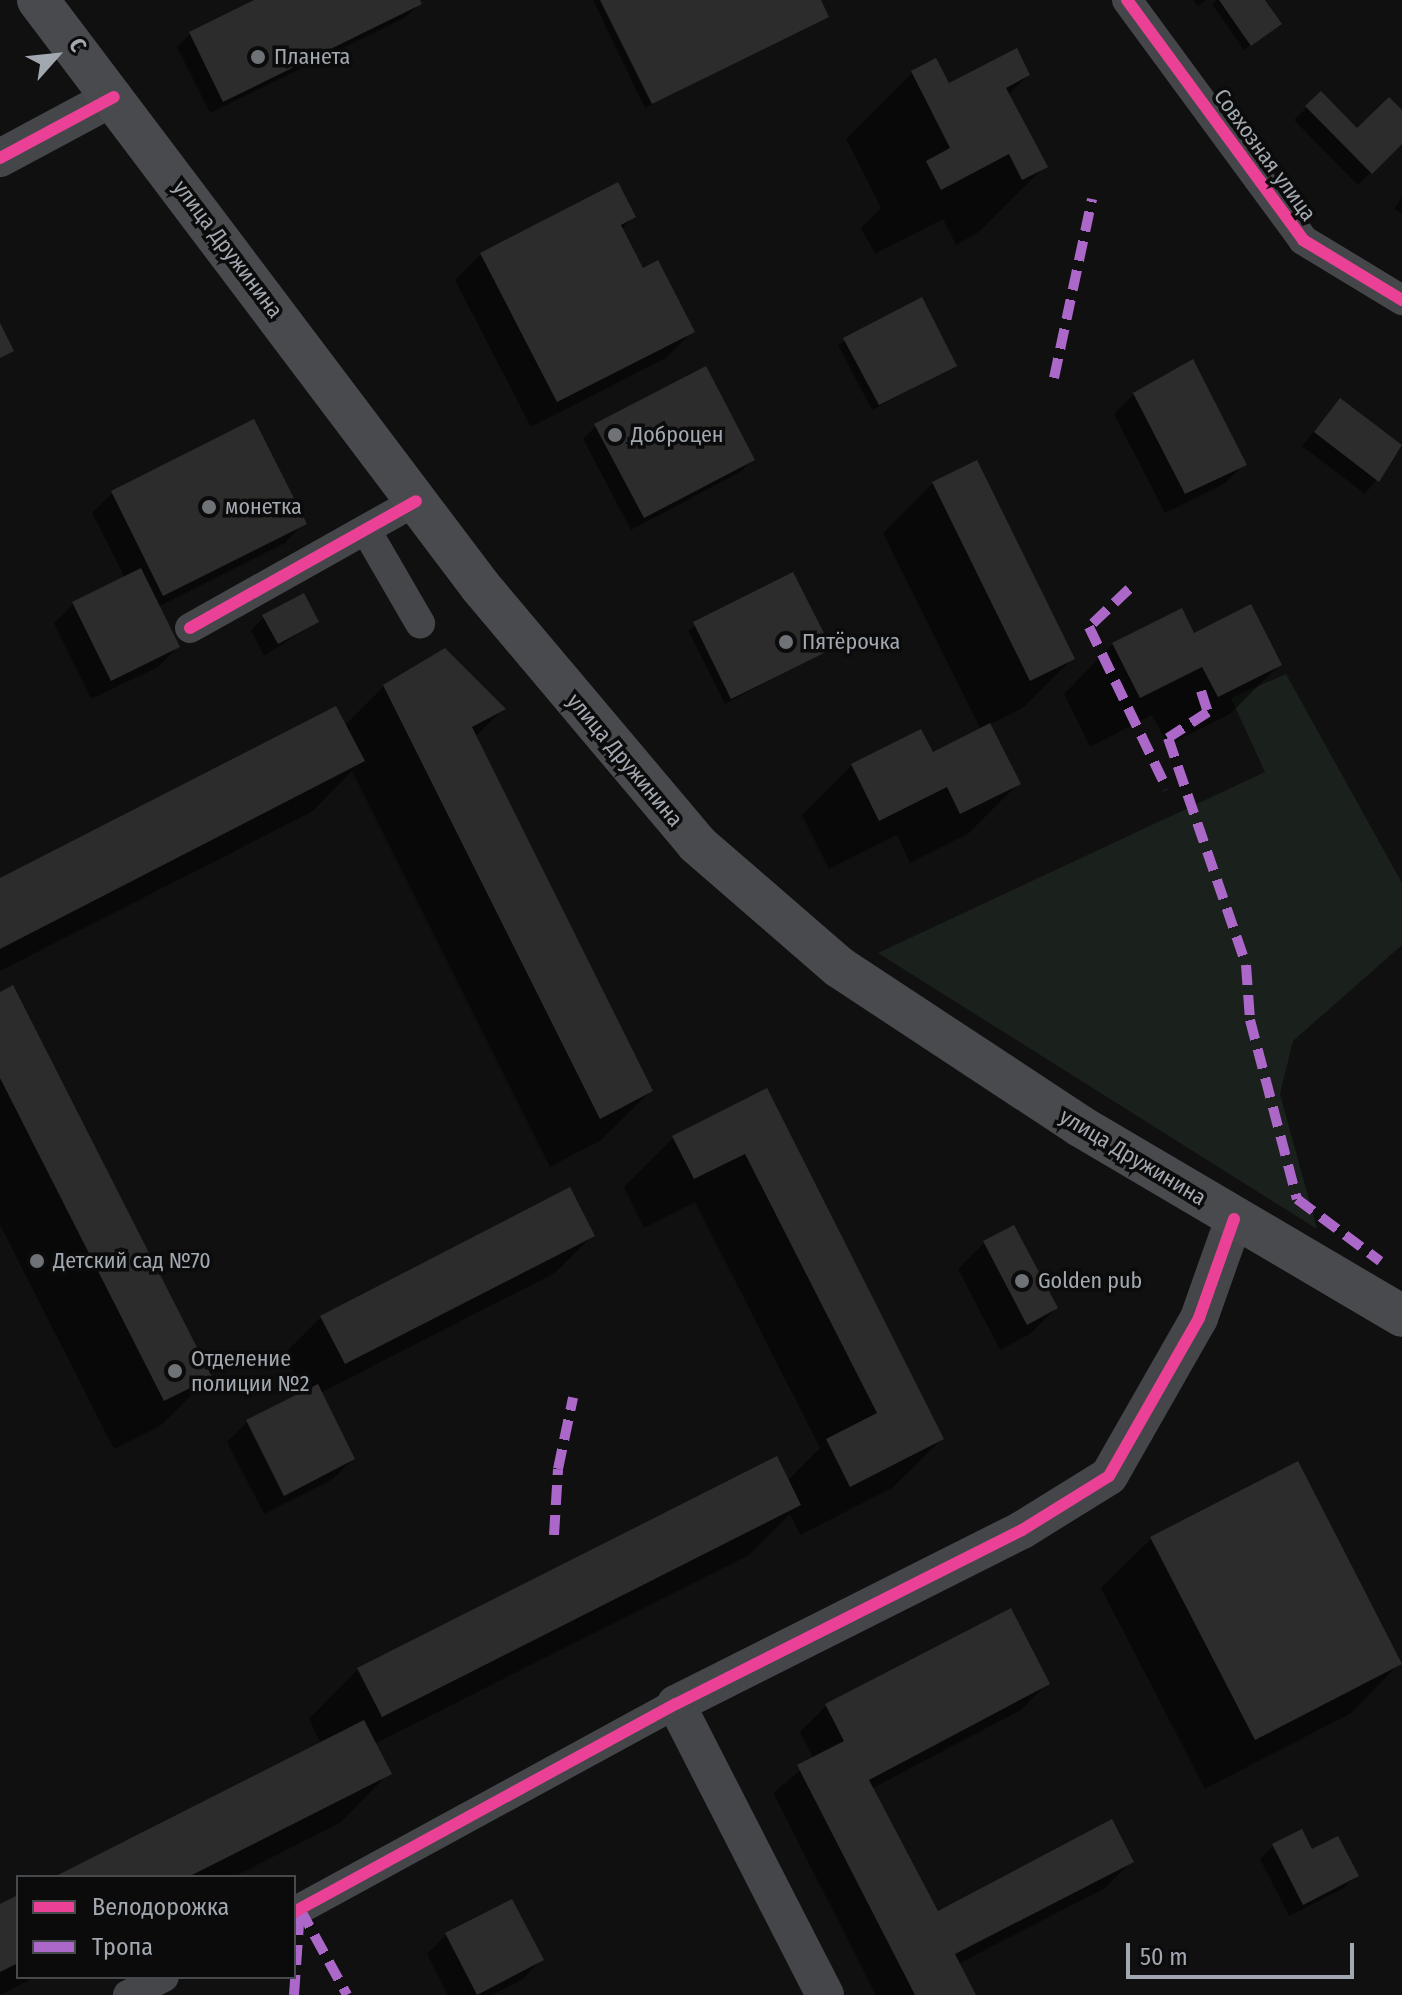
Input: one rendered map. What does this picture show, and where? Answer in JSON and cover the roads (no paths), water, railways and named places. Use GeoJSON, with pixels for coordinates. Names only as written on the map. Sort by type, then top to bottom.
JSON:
{"type":"FeatureCollection","features":[{"type":"Feature","properties":{"kind":"main road","name":"улица Дружинина"},"geometry":{"type":"LineString","coordinates":[[38,0],[416,501],[645,785],[697,844],[772,913],[851,975],[1080,1126],[1402,1316]]}},
{"type":"Feature","properties":{"kind":"street","name":"Совхозная улица"},"geometry":{"type":"LineString","coordinates":[[1127,0],[1303,240],[1402,300]]}},
{"type":"Feature","properties":{"kind":"street"},"geometry":{"type":"LineString","coordinates":[[0,158],[114,97]]}},
{"type":"Feature","properties":{"kind":"street"},"geometry":{"type":"LineString","coordinates":[[190,628],[416,501]]}},
{"type":"Feature","properties":{"kind":"street"},"geometry":{"type":"LineString","coordinates":[[366,530],[420,623]]}},
{"type":"Feature","properties":{"kind":"street"},"geometry":{"type":"LineString","coordinates":[[296,1911],[676,1704],[1022,1530],[1109,1476],[1199,1318],[1234,1219]]}},
{"type":"Feature","properties":{"kind":"street"},"geometry":{"type":"LineString","coordinates":[[676,1704],[825,1995]]}},
{"type":"Feature","properties":{"kind":"street"},"geometry":{"type":"LineString","coordinates":[[128,1995],[160,1979]]}},
{"type":"Feature","properties":{"kind":"place","name":"Планета"},"geometry":{"type":"Point","coordinates":[258,57]}},
{"type":"Feature","properties":{"kind":"place","name":"Доброцен"},"geometry":{"type":"Point","coordinates":[615,435]}},
{"type":"Feature","properties":{"kind":"place","name":"монетка"},"geometry":{"type":"Point","coordinates":[209,507]}},
{"type":"Feature","properties":{"kind":"place","name":"Пятёрочка"},"geometry":{"type":"Point","coordinates":[786,642]}},
{"type":"Feature","properties":{"kind":"place","name":"Детский сад №70"},"geometry":{"type":"Point","coordinates":[37,1261]}},
{"type":"Feature","properties":{"kind":"place","name":"Golden pub"},"geometry":{"type":"Point","coordinates":[1022,1281]}},
{"type":"Feature","properties":{"kind":"place","name":"Отделение полиции №2"},"geometry":{"type":"Point","coordinates":[175,1371]}}]}
